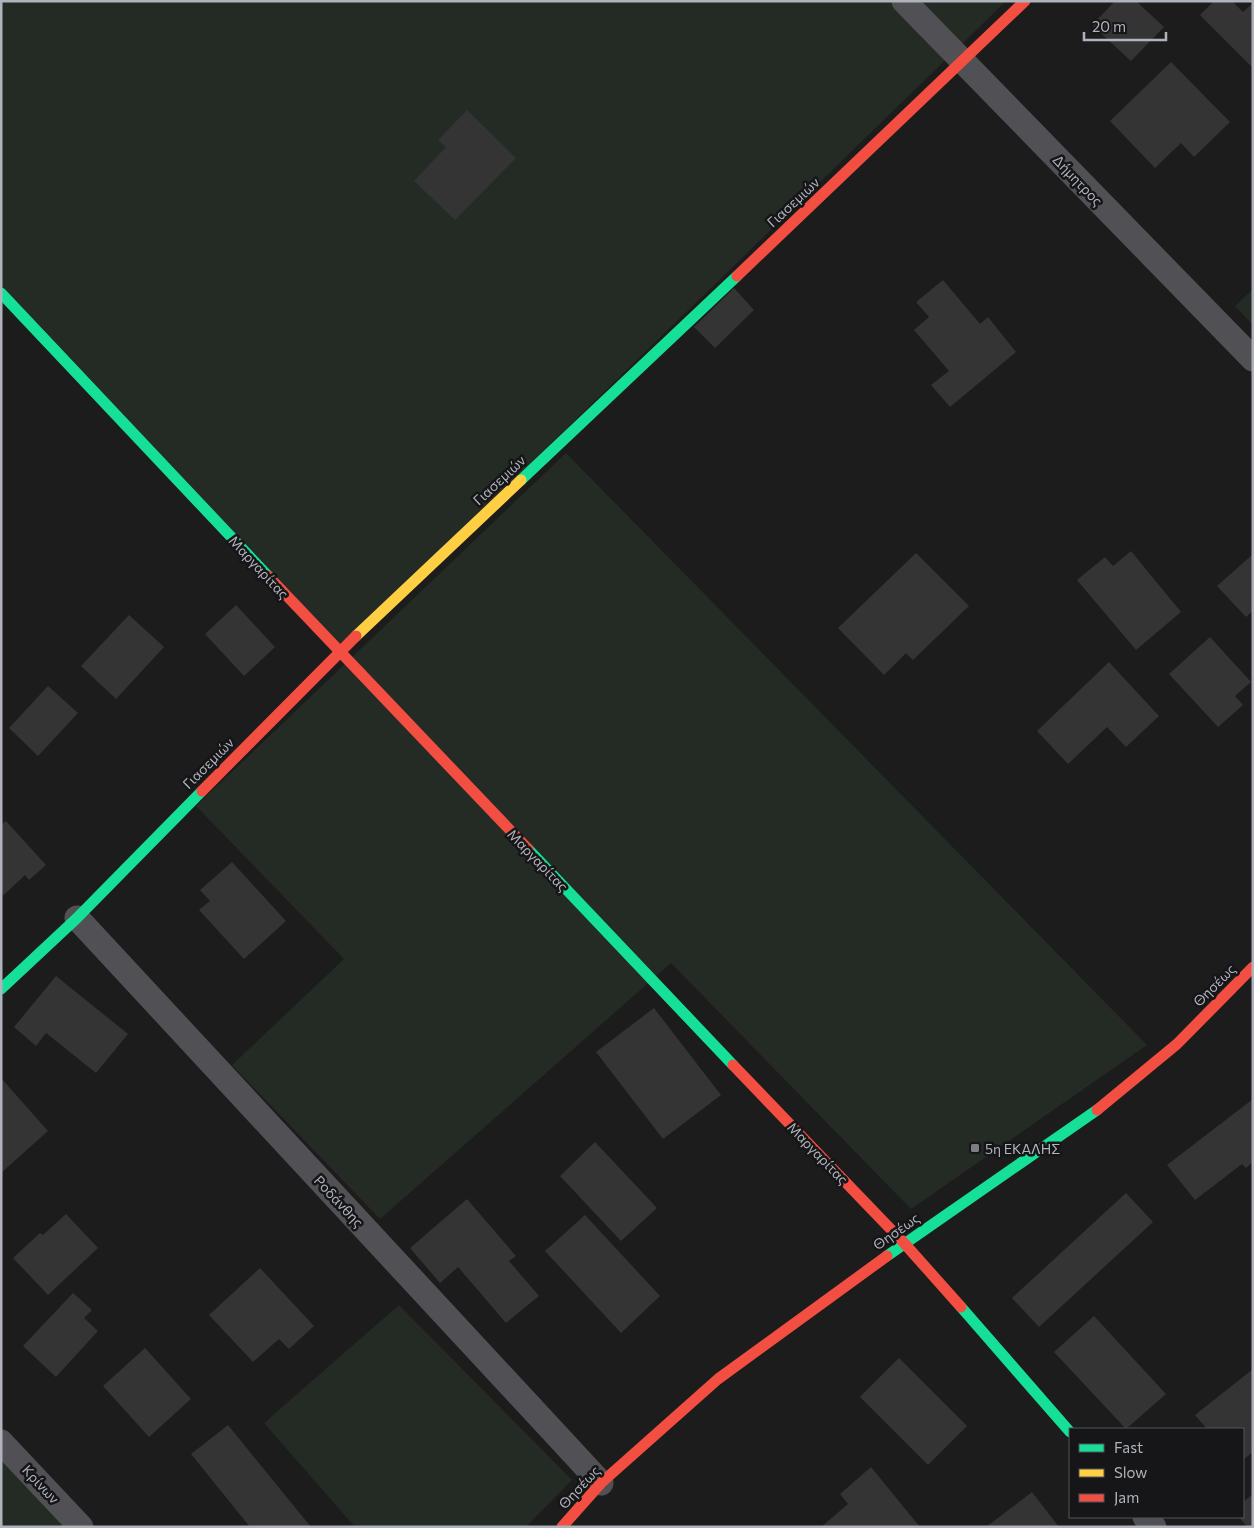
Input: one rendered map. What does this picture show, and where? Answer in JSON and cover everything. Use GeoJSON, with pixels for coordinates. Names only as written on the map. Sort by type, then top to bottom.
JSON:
{"type":"FeatureCollection","features":[{"type":"Feature","properties":{"kind":"street","name":"Δήμητρος"},"geometry":{"type":"LineString","coordinates":[[904,1],[1253,360]]}},
{"type":"Feature","properties":{"kind":"street","name":"Γιασεμιών"},"geometry":{"type":"LineString","coordinates":[[1,989],[77,918],[339,652],[963,62],[1025,1]]}},
{"type":"Feature","properties":{"kind":"street","name":"Μαργαρίτας"},"geometry":{"type":"LineString","coordinates":[[1,293],[339,652],[904,1243],[1069,1431]]}},
{"type":"Feature","properties":{"kind":"street","name":"Ροδάνθης"},"geometry":{"type":"LineString","coordinates":[[77,918],[601,1483]]}},
{"type":"Feature","properties":{"kind":"street","name":"Θησέως"},"geometry":{"type":"LineString","coordinates":[[562,1527],[601,1483],[718,1379],[904,1243],[1101,1107],[1177,1044],[1252,970]]}},
{"type":"Feature","properties":{"kind":"street","name":"Κρίνων"},"geometry":{"type":"LineString","coordinates":[[1,1442],[81,1527]]}},
{"type":"Feature","properties":{"kind":"shaded area"},"geometry":{"type":"Polygon","coordinates":[[[1,1],[1006,1],[337,652],[1,298],[1,1]]]}},
{"type":"Feature","properties":{"kind":"shaded area"},"geometry":{"type":"Polygon","coordinates":[[[1253,289],[1253,325],[1235,306],[1253,289]]]}},
{"type":"Feature","properties":{"kind":"shaded area"},"geometry":{"type":"Polygon","coordinates":[[[566,453],[1147,1045],[911,1209],[671,963],[380,1219],[232,1065],[344,959],[196,806],[566,453]]]}},
{"type":"Feature","properties":{"kind":"shaded area"},"geometry":{"type":"Polygon","coordinates":[[[399,1305],[572,1480],[526,1527],[355,1527],[264,1423],[399,1305]]]}},
{"type":"Feature","properties":{"kind":"shaded area"},"geometry":{"type":"Polygon","coordinates":[[[1,1458],[64,1527],[1,1527],[1,1458]]]}},
{"type":"Feature","properties":{"kind":"building"},"geometry":{"type":"Polygon","coordinates":[[[1115,1],[1136,1],[1164,27],[1131,61],[1092,25],[1115,1]]]}},
{"type":"Feature","properties":{"kind":"building"},"geometry":{"type":"Polygon","coordinates":[[[1214,1],[1232,1],[1243,12],[1253,3],[1253,68],[1200,15],[1214,1]]]}},
{"type":"Feature","properties":{"kind":"building"},"geometry":{"type":"Polygon","coordinates":[[[1171,62],[1230,122],[1194,157],[1181,143],[1155,168],[1110,121],[1171,62]]]}},
{"type":"Feature","properties":{"kind":"building"},"geometry":{"type":"Polygon","coordinates":[[[467,110],[516,158],[455,220],[414,181],[446,147],[438,140],[467,110]]]}},
{"type":"Feature","properties":{"kind":"building"},"geometry":{"type":"Polygon","coordinates":[[[943,280],[980,324],[988,317],[1016,352],[950,407],[931,385],[949,371],[914,330],[929,317],[916,302],[943,280]]]}},
{"type":"Feature","properties":{"kind":"building"},"geometry":{"type":"Polygon","coordinates":[[[734,288],[754,310],[715,348],[694,327],[734,288]]]}},
{"type":"Feature","properties":{"kind":"building"},"geometry":{"type":"Polygon","coordinates":[[[1131,551],[1181,612],[1136,650],[1077,580],[1105,557],[1113,566],[1131,551]]]}},
{"type":"Feature","properties":{"kind":"building"},"geometry":{"type":"Polygon","coordinates":[[[916,553],[969,606],[913,660],[906,653],[884,675],[838,628],[916,553]]]}},
{"type":"Feature","properties":{"kind":"building"},"geometry":{"type":"Polygon","coordinates":[[[1253,554],[1253,611],[1246,617],[1217,586],[1253,554]]]}},
{"type":"Feature","properties":{"kind":"building"},"geometry":{"type":"Polygon","coordinates":[[[236,605],[275,647],[244,676],[205,634],[236,605]]]}},
{"type":"Feature","properties":{"kind":"building"},"geometry":{"type":"Polygon","coordinates":[[[129,615],[164,647],[116,699],[81,666],[129,615]]]}},
{"type":"Feature","properties":{"kind":"building"},"geometry":{"type":"Polygon","coordinates":[[[1210,637],[1251,682],[1235,696],[1243,705],[1218,727],[1169,674],[1210,637]]]}},
{"type":"Feature","properties":{"kind":"building"},"geometry":{"type":"Polygon","coordinates":[[[1109,662],[1159,716],[1126,747],[1107,727],[1068,764],[1037,731],[1109,662]]]}},
{"type":"Feature","properties":{"kind":"building"},"geometry":{"type":"Polygon","coordinates":[[[48,686],[78,713],[38,756],[9,728],[48,686]]]}},
{"type":"Feature","properties":{"kind":"building"},"geometry":{"type":"Polygon","coordinates":[[[6,821],[46,865],[29,880],[25,875],[4,895],[1,892],[1,825],[6,821]]]}},
{"type":"Feature","properties":{"kind":"building"},"geometry":{"type":"Polygon","coordinates":[[[232,862],[286,921],[244,959],[199,910],[210,901],[200,890],[232,862]]]}},
{"type":"Feature","properties":{"kind":"building"},"geometry":{"type":"Polygon","coordinates":[[[56,976],[128,1034],[96,1073],[46,1033],[36,1046],[14,1027],[56,976]]]}},
{"type":"Feature","properties":{"kind":"building"},"geometry":{"type":"Polygon","coordinates":[[[654,1008],[721,1095],[663,1139],[596,1052],[654,1008]]]}},
{"type":"Feature","properties":{"kind":"building"},"geometry":{"type":"Polygon","coordinates":[[[1,1078],[48,1131],[1,1173],[1,1078]]]}},
{"type":"Feature","properties":{"kind":"building"},"geometry":{"type":"Polygon","coordinates":[[[1253,1099],[1253,1162],[1246,1168],[1242,1164],[1195,1200],[1167,1165],[1253,1099]]]}},
{"type":"Feature","properties":{"kind":"building"},"geometry":{"type":"Polygon","coordinates":[[[595,1142],[657,1208],[621,1241],[560,1176],[595,1142]]]}},
{"type":"Feature","properties":{"kind":"building"},"geometry":{"type":"Polygon","coordinates":[[[1126,1193],[1153,1222],[1039,1327],[1012,1298],[1126,1193]]]}},
{"type":"Feature","properties":{"kind":"building"},"geometry":{"type":"Polygon","coordinates":[[[467,1199],[516,1256],[509,1261],[539,1296],[506,1323],[458,1267],[440,1283],[410,1248],[467,1199]]]}},
{"type":"Feature","properties":{"kind":"building"},"geometry":{"type":"Polygon","coordinates":[[[66,1214],[98,1248],[48,1295],[13,1258],[40,1233],[43,1235],[66,1214]]]}},
{"type":"Feature","properties":{"kind":"building"},"geometry":{"type":"Polygon","coordinates":[[[585,1215],[660,1296],[621,1333],[545,1251],[585,1215]]]}},
{"type":"Feature","properties":{"kind":"building"},"geometry":{"type":"Polygon","coordinates":[[[260,1268],[314,1326],[289,1349],[279,1339],[253,1362],[209,1315],[260,1268]]]}},
{"type":"Feature","properties":{"kind":"building"},"geometry":{"type":"Polygon","coordinates":[[[73,1293],[92,1310],[84,1318],[98,1331],[56,1377],[23,1346],[73,1293]]]}},
{"type":"Feature","properties":{"kind":"building"},"geometry":{"type":"Polygon","coordinates":[[[1094,1316],[1166,1394],[1125,1428],[1054,1352],[1094,1316]]]}},
{"type":"Feature","properties":{"kind":"building"},"geometry":{"type":"Polygon","coordinates":[[[145,1348],[191,1399],[149,1437],[103,1386],[145,1348]]]}},
{"type":"Feature","properties":{"kind":"building"},"geometry":{"type":"Polygon","coordinates":[[[899,1358],[967,1426],[928,1465],[860,1397],[899,1358]]]}},
{"type":"Feature","properties":{"kind":"building"},"geometry":{"type":"Polygon","coordinates":[[[1253,1369],[1253,1452],[1244,1459],[1244,1428],[1206,1428],[1195,1415],[1253,1369]]]}},
{"type":"Feature","properties":{"kind":"building"},"geometry":{"type":"Polygon","coordinates":[[[228,1425],[311,1527],[250,1527],[191,1454],[228,1425]]]}},
{"type":"Feature","properties":{"kind":"building"},"geometry":{"type":"Polygon","coordinates":[[[871,1467],[920,1527],[821,1527],[848,1504],[840,1494],[871,1467]]]}},
{"type":"Feature","properties":{"kind":"building"},"geometry":{"type":"Polygon","coordinates":[[[1032,1492],[1059,1527],[986,1527],[1032,1492]]]}},
{"type":"Feature","properties":{"kind":"building"},"geometry":{"type":"Polygon","coordinates":[[[1253,1494],[1253,1527],[1247,1527],[1240,1518],[1244,1518],[1244,1501],[1253,1494]]]}},
{"type":"Feature","properties":{"kind":"traffic: fast"},"geometry":{"type":"LineString","coordinates":[[521,480],[737,276]]}},
{"type":"Feature","properties":{"kind":"traffic: fast"},"geometry":{"type":"LineString","coordinates":[[1,293],[268,576]]}},
{"type":"Feature","properties":{"kind":"traffic: fast"},"geometry":{"type":"LineString","coordinates":[[1,989],[77,918],[202,791]]}},
{"type":"Feature","properties":{"kind":"traffic: fast"},"geometry":{"type":"LineString","coordinates":[[528,849],[733,1065]]}},
{"type":"Feature","properties":{"kind":"traffic: fast"},"geometry":{"type":"LineString","coordinates":[[887,1256],[1097,1110]]}},
{"type":"Feature","properties":{"kind":"traffic: fast"},"geometry":{"type":"LineString","coordinates":[[961,1307],[1069,1431]]}},
{"type":"Feature","properties":{"kind":"traffic: slow"},"geometry":{"type":"LineString","coordinates":[[356,636],[521,480]]}},
{"type":"Feature","properties":{"kind":"traffic: jam"},"geometry":{"type":"LineString","coordinates":[[737,276],[1025,1]]}},
{"type":"Feature","properties":{"kind":"traffic: jam"},"geometry":{"type":"LineString","coordinates":[[268,576],[528,849]]}},
{"type":"Feature","properties":{"kind":"traffic: jam"},"geometry":{"type":"LineString","coordinates":[[202,791],[356,636]]}},
{"type":"Feature","properties":{"kind":"traffic: jam"},"geometry":{"type":"LineString","coordinates":[[1097,1110],[1177,1044],[1253,967]]}},
{"type":"Feature","properties":{"kind":"traffic: jam"},"geometry":{"type":"LineString","coordinates":[[733,1065],[904,1243],[961,1307]]}},
{"type":"Feature","properties":{"kind":"traffic: jam"},"geometry":{"type":"LineString","coordinates":[[562,1527],[601,1483],[718,1379],[887,1256]]}},
{"type":"Feature","properties":{"kind":"place","name":"5η ΕΚΑΛΗΣ"},"geometry":{"type":"Point","coordinates":[975,1148]}}]}
